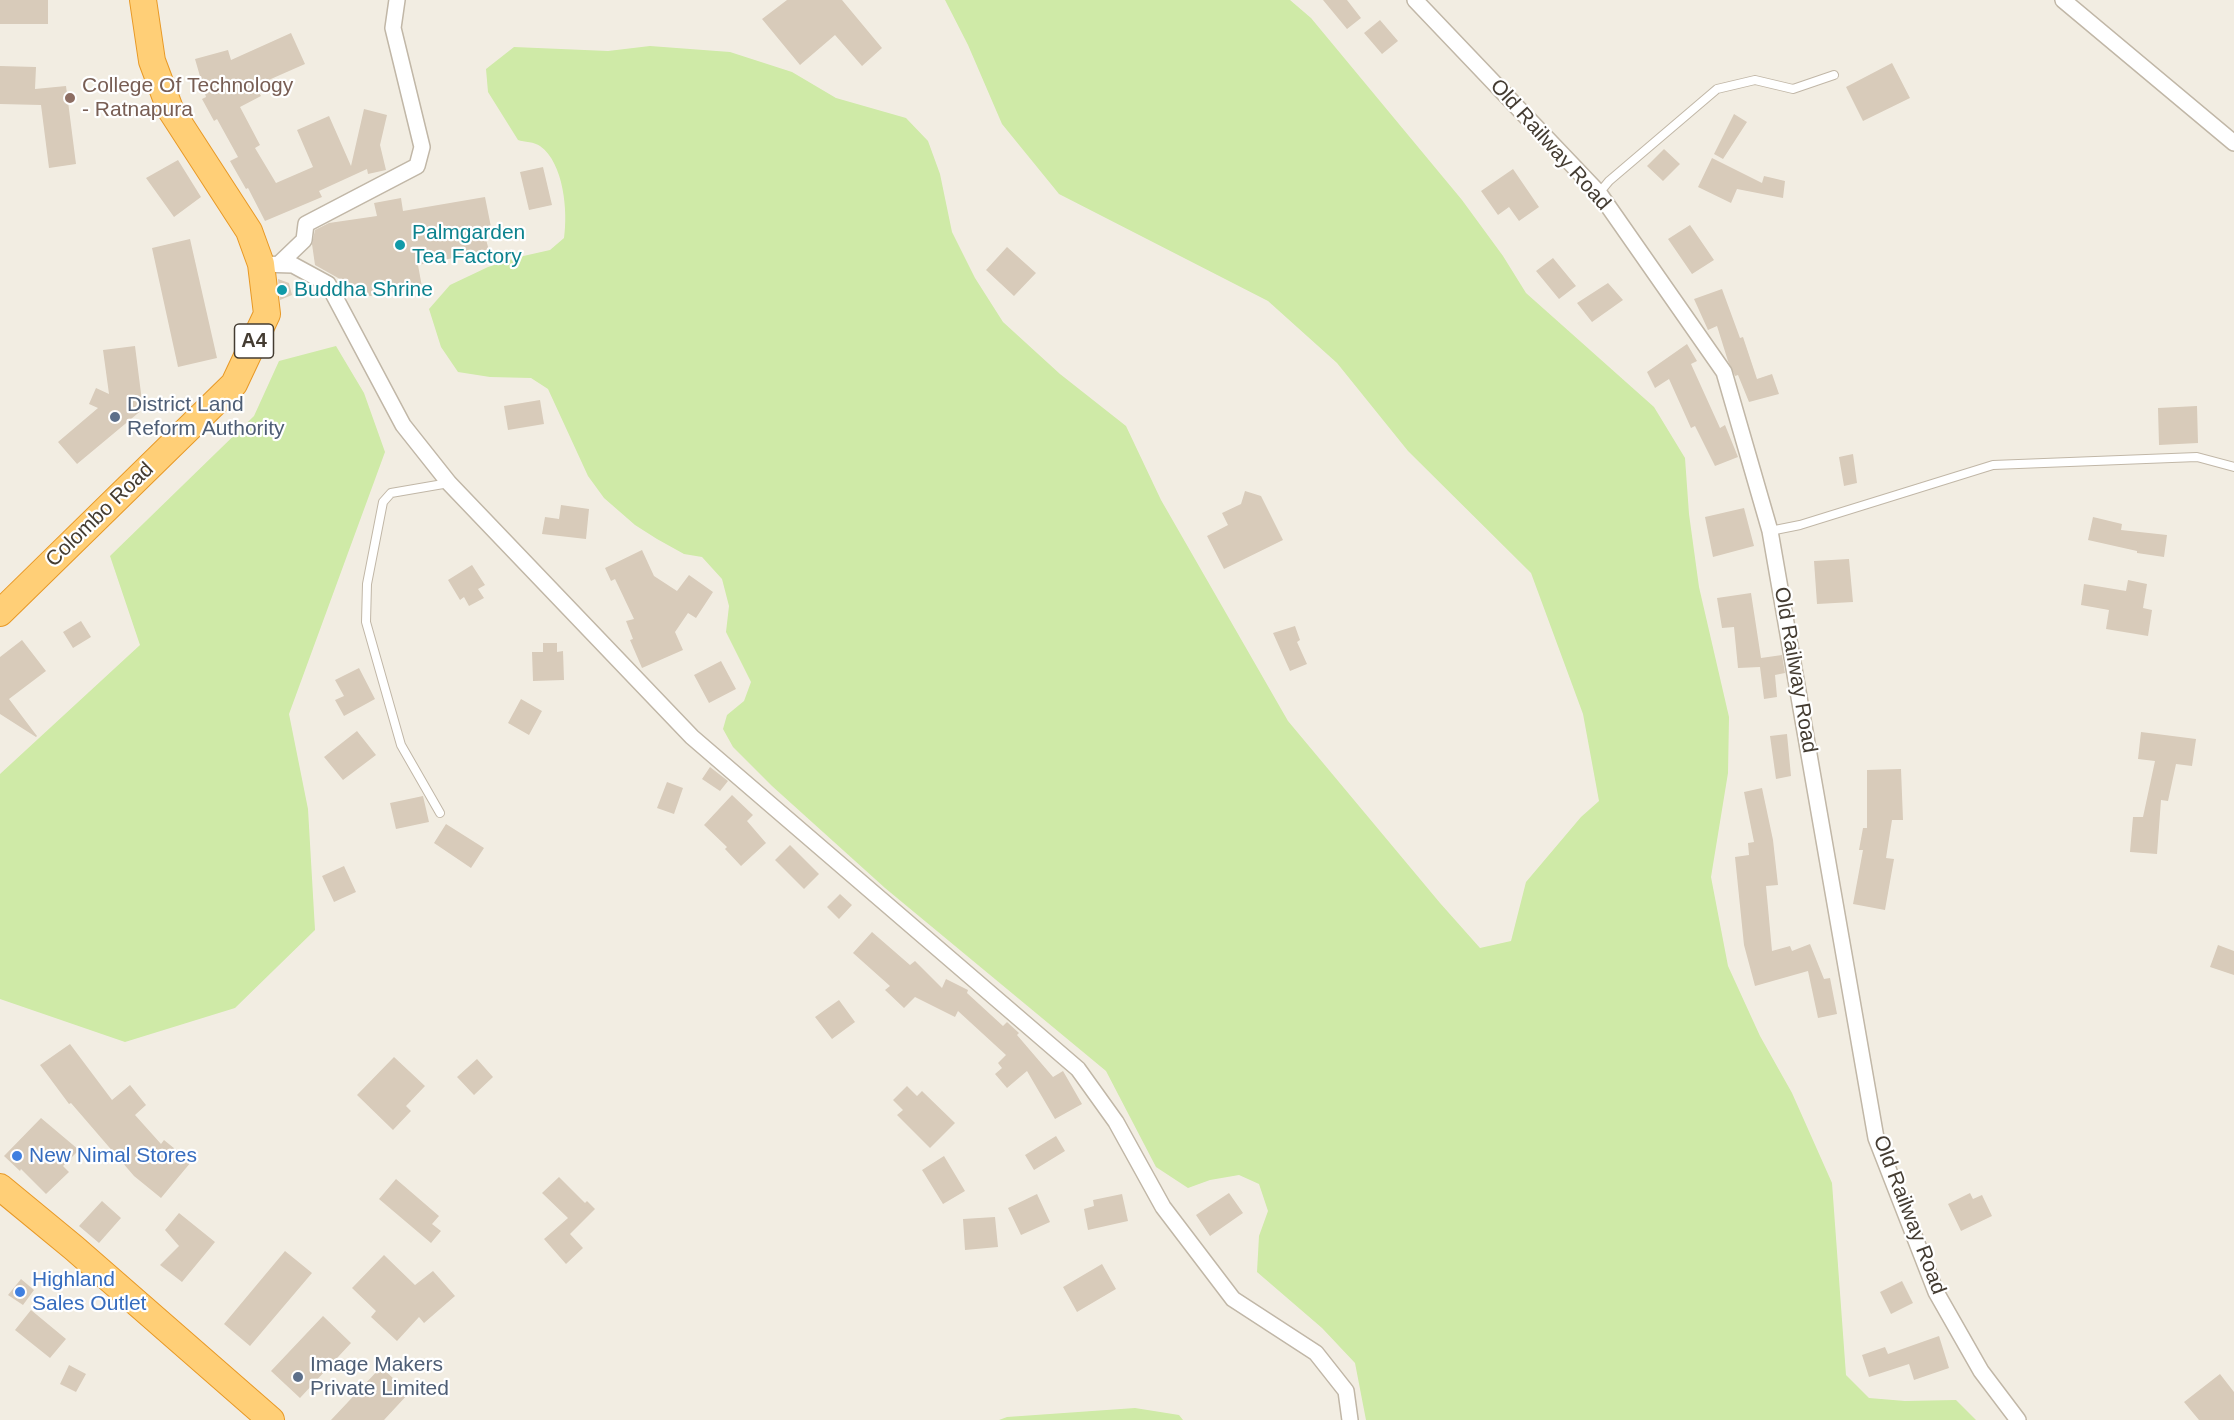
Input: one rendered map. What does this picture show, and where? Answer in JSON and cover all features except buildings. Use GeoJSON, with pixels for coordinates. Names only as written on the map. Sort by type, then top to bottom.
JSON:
{"type":"FeatureCollection","features":[{"type":"Feature","properties":{"kind":"highway","name":"Colombo Road"},"geometry":{"type":"LineString","coordinates":[[0,612],[234,384],[267,314],[270,264],[170,109],[152,60],[143,0]]}},
{"type":"Feature","properties":{"kind":"highway"},"geometry":{"type":"LineString","coordinates":[[0,1187],[74,1248],[271,1420]]}},
{"type":"Feature","properties":{"kind":"street"},"geometry":{"type":"LineString","coordinates":[[270,264],[304,240],[306,224],[417,166],[422,147],[393,28],[397,0]]}},
{"type":"Feature","properties":{"kind":"street","name":"Old Railway Road"},"geometry":{"type":"LineString","coordinates":[[1415,0],[1599,192],[1724,372],[1770,531],[1876,1138],[1936,1292],[1981,1371],[2018,1420]]}},
{"type":"Feature","properties":{"kind":"street"},"geometry":{"type":"LineString","coordinates":[[2063,0],[2234,142]]}},
{"type":"Feature","properties":{"kind":"street"},"geometry":{"type":"LineString","coordinates":[[270,264],[293,266],[328,284],[403,425],[449,483],[692,737],[1078,1069],[1116,1122],[1162,1207],[1233,1299],[1316,1353],[1346,1391],[1350,1420]]}},
{"type":"Feature","properties":{"kind":"lane"},"geometry":{"type":"LineString","coordinates":[[1599,192],[1717,90],[1755,80],[1793,89],[1834,75]]}},
{"type":"Feature","properties":{"kind":"lane"},"geometry":{"type":"LineString","coordinates":[[1770,531],[1800,525],[1993,465],[2197,457],[2234,467]]}},
{"type":"Feature","properties":{"kind":"lane"},"geometry":{"type":"LineString","coordinates":[[440,813],[401,745],[366,622],[367,584],[383,502],[391,493],[449,483]]}},
{"type":"Feature","properties":{"kind":"green space"},"geometry":{"type":"Polygon","coordinates":[[[945,0],[1290,0],[1311,18],[1462,200],[1503,256],[1526,293],[1654,407],[1685,458],[1689,514],[1699,587],[1729,717],[1728,773],[1711,877],[1728,966],[1760,1036],[1792,1093],[1832,1183],[1846,1375],[1869,1398],[1905,1401],[1956,1400],[1976,1420],[1366,1420],[1355,1363],[1322,1328],[1257,1272],[1259,1236],[1268,1211],[1259,1184],[1239,1175],[1210,1180],[1188,1188],[1156,1167],[1106,1071],[885,888],[772,786],[733,747],[723,729],[727,715],[744,701],[751,682],[726,632],[729,606],[722,579],[702,557],[684,554],[657,539],[635,525],[604,498],[588,476],[548,389],[531,378],[490,377],[458,372],[441,347],[429,309],[450,285],[488,267],[550,250],[564,238],[564,202],[554,164],[540,146],[518,140],[488,92],[486,69],[514,47],[608,51],[650,46],[730,52],[792,72],[836,98],[906,118],[928,141],[940,174],[952,232],[975,278],[1003,322],[1060,374],[1126,426],[1161,500],[1288,721],[1480,948],[1511,941],[1526,882],[1581,817],[1599,801],[1583,714],[1531,573],[1408,451],[1337,363],[1268,301],[1059,194],[1002,124],[968,45],[945,0]]]}},
{"type":"Feature","properties":{"kind":"green space"},"geometry":{"type":"Polygon","coordinates":[[[336,346],[364,393],[385,452],[289,714],[308,809],[315,930],[235,1008],[125,1042],[0,999],[0,774],[140,645],[110,556],[254,416],[279,361],[336,346]]]}},
{"type":"Feature","properties":{"kind":"green space"},"geometry":{"type":"Polygon","coordinates":[[[1135,1408],[1179,1415],[1183,1420],[999,1420],[1007,1417],[1135,1408]]]}},
{"type":"Feature","properties":{"kind":"place","name":"College Of Technology - Ratnapura"},"geometry":{"type":"Point","coordinates":[70,98]}},
{"type":"Feature","properties":{"kind":"place","name":"Palmgarden Tea Factory"},"geometry":{"type":"Point","coordinates":[400,245]}},
{"type":"Feature","properties":{"kind":"place","name":"Buddha Shrine"},"geometry":{"type":"Point","coordinates":[282,290]}},
{"type":"Feature","properties":{"kind":"place","name":"District Land Reform Authority"},"geometry":{"type":"Point","coordinates":[115,417]}},
{"type":"Feature","properties":{"kind":"place","name":"New Nimal Stores"},"geometry":{"type":"Point","coordinates":[17,1156]}},
{"type":"Feature","properties":{"kind":"place","name":"Highland Sales Outlet"},"geometry":{"type":"Point","coordinates":[20,1292]}},
{"type":"Feature","properties":{"kind":"place","name":"Image Makers Private Limited"},"geometry":{"type":"Point","coordinates":[298,1377]}}]}
